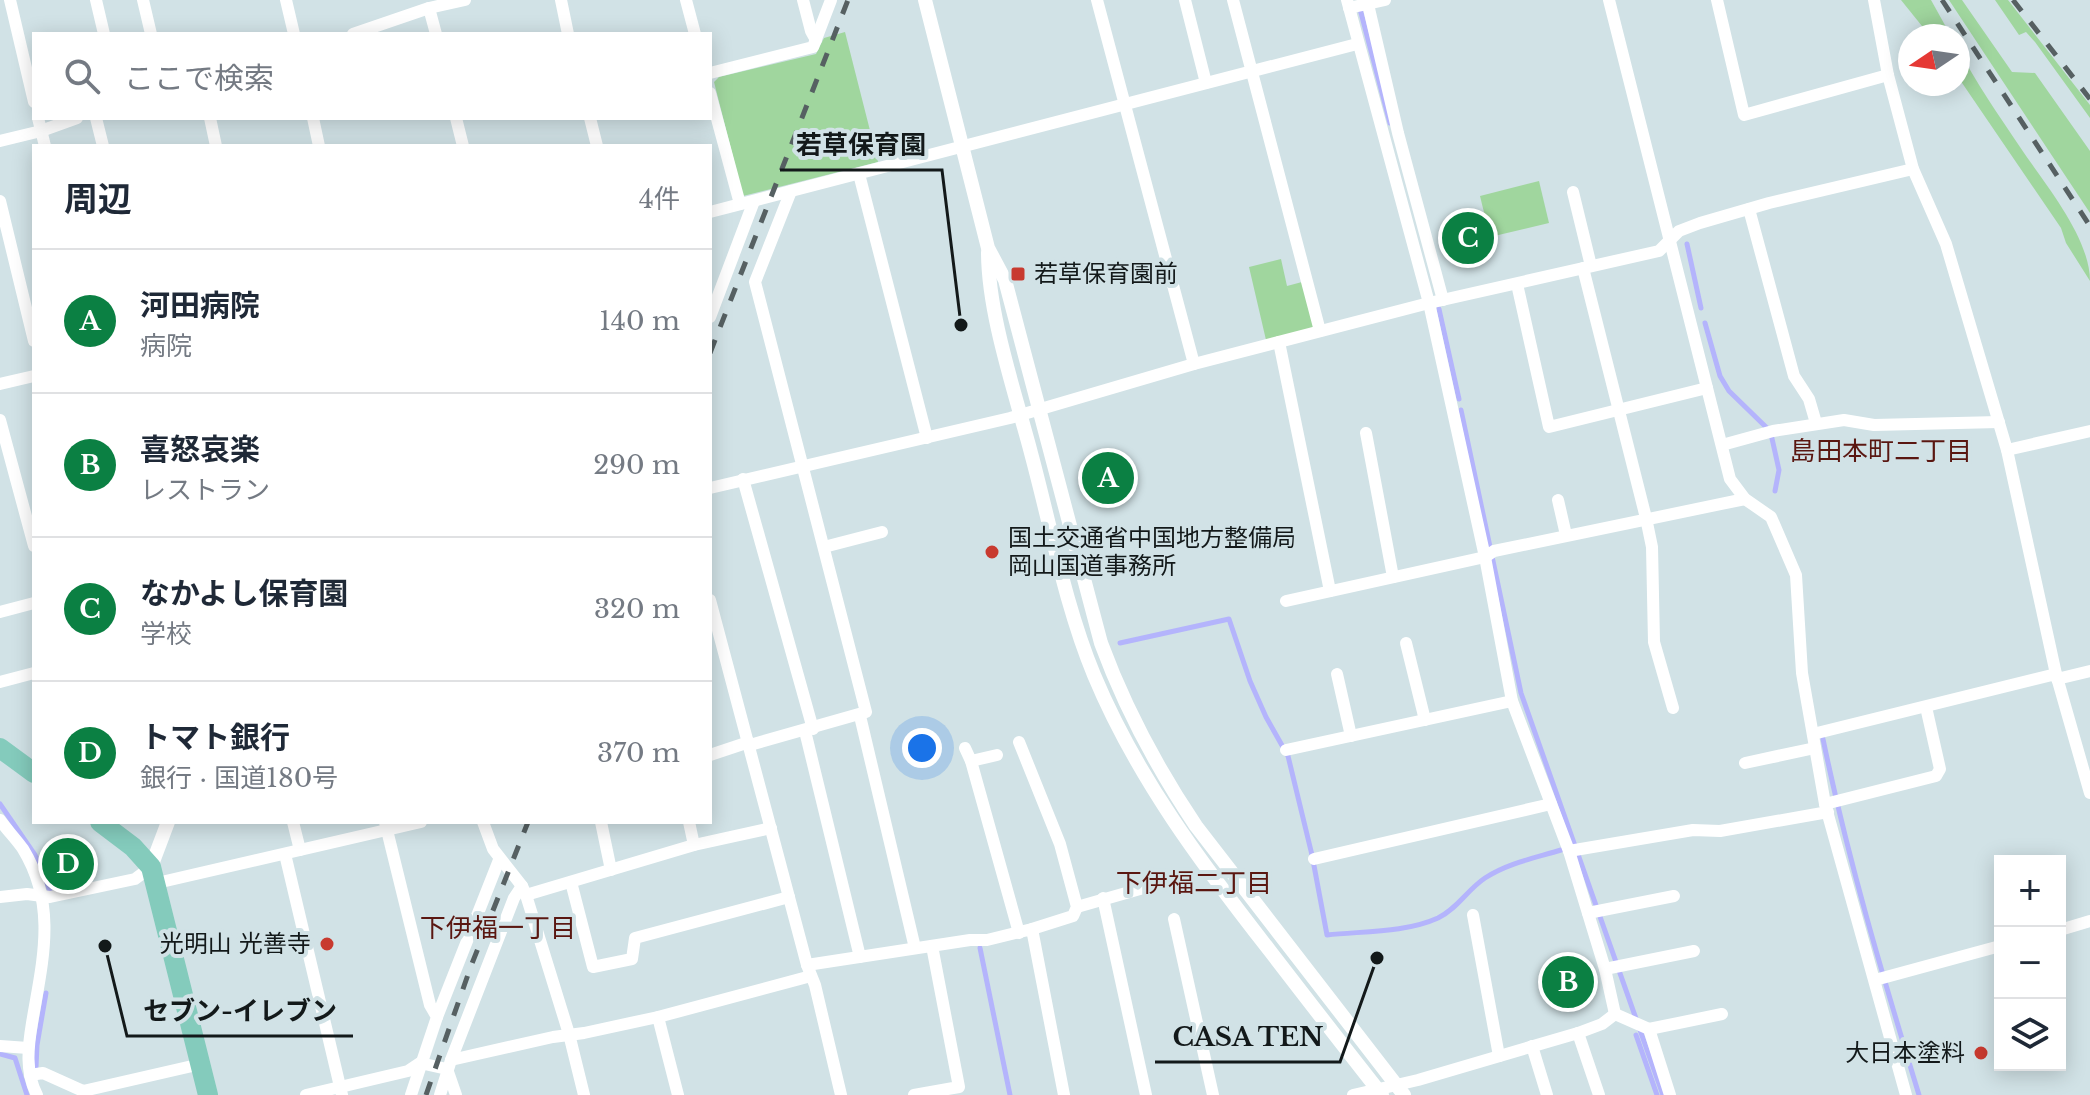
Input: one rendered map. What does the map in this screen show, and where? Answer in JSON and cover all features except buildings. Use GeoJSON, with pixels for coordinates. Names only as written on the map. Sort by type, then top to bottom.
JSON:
{"type":"FeatureCollection","features":[{"type":"Feature","properties":{"kind":"highway"},"geometry":{"type":"LineString","coordinates":[[0,748],[32,772]]}},
{"type":"Feature","properties":{"kind":"highway"},"geometry":{"type":"LineString","coordinates":[[103,824],[133,847],[154,875],[208,1095]]}},
{"type":"Feature","properties":{"kind":"street"},"geometry":{"type":"LineString","coordinates":[[10,0],[32,94]]}},
{"type":"Feature","properties":{"kind":"street"},"geometry":{"type":"LineString","coordinates":[[96,0],[104,32]]}},
{"type":"Feature","properties":{"kind":"street"},"geometry":{"type":"LineString","coordinates":[[143,0],[151,32]]}},
{"type":"Feature","properties":{"kind":"street"},"geometry":{"type":"LineString","coordinates":[[286,0],[294,32]]}},
{"type":"Feature","properties":{"kind":"street"},"geometry":{"type":"LineString","coordinates":[[359,32],[429,8],[465,0]]}},
{"type":"Feature","properties":{"kind":"street"},"geometry":{"type":"LineString","coordinates":[[561,0],[568,32]]}},
{"type":"Feature","properties":{"kind":"street"},"geometry":{"type":"LineString","coordinates":[[686,0],[694,32]]}},
{"type":"Feature","properties":{"kind":"street"},"geometry":{"type":"LineString","coordinates":[[803,0],[816,40]]}},
{"type":"Feature","properties":{"kind":"street"},"geometry":{"type":"LineString","coordinates":[[712,72],[813,47],[831,0]]}},
{"type":"Feature","properties":{"kind":"street"},"geometry":{"type":"LineString","coordinates":[[925,0],[988,248],[1005,280],[1101,643],[1120,690],[1166,781],[1196,826],[1400,1090]]}},
{"type":"Feature","properties":{"kind":"street"},"geometry":{"type":"LineString","coordinates":[[1097,0],[1194,364]]}},
{"type":"Feature","properties":{"kind":"street"},"geometry":{"type":"LineString","coordinates":[[1185,0],[1206,83]]}},
{"type":"Feature","properties":{"kind":"street"},"geometry":{"type":"LineString","coordinates":[[1233,0],[1320,331]]}},
{"type":"Feature","properties":{"kind":"street"},"geometry":{"type":"LineString","coordinates":[[1358,4],[1385,0]]}},
{"type":"Feature","properties":{"kind":"street"},"geometry":{"type":"LineString","coordinates":[[1609,0],[1730,479],[1745,499],[1771,517],[1796,575],[1802,673],[1815,748],[1881,979],[1906,1095]]}},
{"type":"Feature","properties":{"kind":"street"},"geometry":{"type":"LineString","coordinates":[[1717,0],[1744,115],[1888,75]]}},
{"type":"Feature","properties":{"kind":"street"},"geometry":{"type":"LineString","coordinates":[[1874,0],[1888,75],[1913,169],[1946,244],[2007,450],[2056,677],[2090,793]]}},
{"type":"Feature","properties":{"kind":"street"},"geometry":{"type":"LineString","coordinates":[[1358,4],[1357,44],[1429,303],[1489,554],[1512,701],[1551,804],[1574,850],[1614,967],[1615,1014]]}},
{"type":"Feature","properties":{"kind":"street"},"geometry":{"type":"LineString","coordinates":[[1358,4],[1398,133],[1443,300]]}},
{"type":"Feature","properties":{"kind":"street"},"geometry":{"type":"LineString","coordinates":[[429,8],[435,32]]}},
{"type":"Feature","properties":{"kind":"street"},"geometry":{"type":"LineString","coordinates":[[712,211],[1357,44]]}},
{"type":"Feature","properties":{"kind":"street"},"geometry":{"type":"LineString","coordinates":[[712,99],[747,202],[712,311]]}},
{"type":"Feature","properties":{"kind":"street"},"geometry":{"type":"LineString","coordinates":[[0,141],[40,125],[66,120]]}},
{"type":"Feature","properties":{"kind":"street"},"geometry":{"type":"LineString","coordinates":[[96,120],[102,144]]}},
{"type":"Feature","properties":{"kind":"street"},"geometry":{"type":"LineString","coordinates":[[210,120],[216,144]]}},
{"type":"Feature","properties":{"kind":"street"},"geometry":{"type":"LineString","coordinates":[[313,120],[319,144]]}},
{"type":"Feature","properties":{"kind":"street"},"geometry":{"type":"LineString","coordinates":[[456,120],[462,144]]}},
{"type":"Feature","properties":{"kind":"street"},"geometry":{"type":"LineString","coordinates":[[590,120],[596,144]]}},
{"type":"Feature","properties":{"kind":"street"},"geometry":{"type":"LineString","coordinates":[[712,487],[1021,414],[1194,364],[1429,303],[1659,251],[1679,231],[1749,209],[1913,169]]}},
{"type":"Feature","properties":{"kind":"street"},"geometry":{"type":"LineString","coordinates":[[859,174],[927,438]]}},
{"type":"Feature","properties":{"kind":"street"},"geometry":{"type":"LineString","coordinates":[[712,754],[866,712],[755,282],[791,191]]}},
{"type":"Feature","properties":{"kind":"street"},"geometry":{"type":"LineString","coordinates":[[1573,192],[1618,410],[1646,518],[1653,562],[1654,642],[1673,708]]}},
{"type":"Feature","properties":{"kind":"street"},"geometry":{"type":"LineString","coordinates":[[0,201],[32,333]]}},
{"type":"Feature","properties":{"kind":"street"},"geometry":{"type":"LineString","coordinates":[[1749,209],[1794,376],[1809,399],[1816,423]]}},
{"type":"Feature","properties":{"kind":"street"},"geometry":{"type":"LineString","coordinates":[[988,248],[988,285],[1021,414],[1069,598],[1084,649],[1104,698],[1126,743],[1183,836],[1379,1092]]}},
{"type":"Feature","properties":{"kind":"street"},"geometry":{"type":"LineString","coordinates":[[1517,284],[1549,427],[1707,388]]}},
{"type":"Feature","properties":{"kind":"street"},"geometry":{"type":"LineString","coordinates":[[1279,342],[1330,591]]}},
{"type":"Feature","properties":{"kind":"street"},"geometry":{"type":"LineString","coordinates":[[0,384],[32,376]]}},
{"type":"Feature","properties":{"kind":"street"},"geometry":{"type":"LineString","coordinates":[[0,420],[32,539]]}},
{"type":"Feature","properties":{"kind":"street"},"geometry":{"type":"LineString","coordinates":[[1722,445],[1816,423],[1844,420],[1874,425],[1999,422]]}},
{"type":"Feature","properties":{"kind":"street"},"geometry":{"type":"LineString","coordinates":[[2007,450],[2090,431]]}},
{"type":"Feature","properties":{"kind":"street"},"geometry":{"type":"LineString","coordinates":[[1366,433],[1393,577]]}},
{"type":"Feature","properties":{"kind":"street"},"geometry":{"type":"LineString","coordinates":[[1034,462],[1052,457]]}},
{"type":"Feature","properties":{"kind":"street"},"geometry":{"type":"LineString","coordinates":[[743,479],[809,730],[860,957]]}},
{"type":"Feature","properties":{"kind":"street"},"geometry":{"type":"LineString","coordinates":[[1286,601],[1566,535],[1745,499]]}},
{"type":"Feature","properties":{"kind":"street"},"geometry":{"type":"LineString","coordinates":[[1558,500],[1566,535]]}},
{"type":"Feature","properties":{"kind":"street"},"geometry":{"type":"LineString","coordinates":[[824,547],[882,532]]}},
{"type":"Feature","properties":{"kind":"street"},"geometry":{"type":"LineString","coordinates":[[1056,547],[1074,542]]}},
{"type":"Feature","properties":{"kind":"street"},"geometry":{"type":"LineString","coordinates":[[1069,598],[1087,593]]}},
{"type":"Feature","properties":{"kind":"street"},"geometry":{"type":"LineString","coordinates":[[0,612],[32,604]]}},
{"type":"Feature","properties":{"kind":"street"},"geometry":{"type":"LineString","coordinates":[[712,607],[841,1095]]}},
{"type":"Feature","properties":{"kind":"street"},"geometry":{"type":"LineString","coordinates":[[1406,643],[1425,720]]}},
{"type":"Feature","properties":{"kind":"street"},"geometry":{"type":"LineString","coordinates":[[1813,734],[2090,671]]}},
{"type":"Feature","properties":{"kind":"street"},"geometry":{"type":"LineString","coordinates":[[0,682],[32,674]]}},
{"type":"Feature","properties":{"kind":"street"},"geometry":{"type":"LineString","coordinates":[[1337,674],[1351,736]]}},
{"type":"Feature","properties":{"kind":"street"},"geometry":{"type":"LineString","coordinates":[[1104,698],[1120,690]]}},
{"type":"Feature","properties":{"kind":"street"},"geometry":{"type":"LineString","coordinates":[[1286,750],[1512,701]]}},
{"type":"Feature","properties":{"kind":"street"},"geometry":{"type":"LineString","coordinates":[[1574,850],[1693,830],[1720,831],[1936,776],[1940,769],[1926,707]]}},
{"type":"Feature","properties":{"kind":"street"},"geometry":{"type":"LineString","coordinates":[[860,716],[915,948]]}},
{"type":"Feature","properties":{"kind":"street"},"geometry":{"type":"LineString","coordinates":[[1126,743],[1141,734]]}},
{"type":"Feature","properties":{"kind":"street"},"geometry":{"type":"LineString","coordinates":[[306,1095],[341,1091],[408,1071],[420,1063],[449,1064],[569,1034],[658,1017],[860,957],[987,940],[1073,916],[1077,907],[1060,844],[1019,742]]}},
{"type":"Feature","properties":{"kind":"street"},"geometry":{"type":"LineString","coordinates":[[965,748],[1019,933]]}},
{"type":"Feature","properties":{"kind":"street"},"geometry":{"type":"LineString","coordinates":[[1745,763],[1815,748]]}},
{"type":"Feature","properties":{"kind":"street"},"geometry":{"type":"LineString","coordinates":[[971,761],[997,755]]}},
{"type":"Feature","properties":{"kind":"street"},"geometry":{"type":"LineString","coordinates":[[1314,859],[1551,804]]}},
{"type":"Feature","properties":{"kind":"street"},"geometry":{"type":"LineString","coordinates":[[0,820],[23,850],[41,895],[46,939],[28,1048],[29,1070],[37,1095]]}},
{"type":"Feature","properties":{"kind":"street"},"geometry":{"type":"LineString","coordinates":[[154,875],[167,824]]}},
{"type":"Feature","properties":{"kind":"street"},"geometry":{"type":"LineString","coordinates":[[294,824],[300,850]]}},
{"type":"Feature","properties":{"kind":"street"},"geometry":{"type":"LineString","coordinates":[[484,824],[499,860],[524,890],[569,1034],[584,1095]]}},
{"type":"Feature","properties":{"kind":"street"},"geometry":{"type":"LineString","coordinates":[[601,824],[611,870]]}},
{"type":"Feature","properties":{"kind":"street"},"geometry":{"type":"LineString","coordinates":[[689,824],[694,845]]}},
{"type":"Feature","properties":{"kind":"street"},"geometry":{"type":"LineString","coordinates":[[0,897],[50,897],[154,875],[285,854],[386,826],[430,1005],[437,1017]]}},
{"type":"Feature","properties":{"kind":"street"},"geometry":{"type":"LineString","coordinates":[[440,1095],[449,1064],[514,898],[524,890],[571,882],[694,845],[771,828]]}},
{"type":"Feature","properties":{"kind":"street"},"geometry":{"type":"LineString","coordinates":[[285,854],[341,1091]]}},
{"type":"Feature","properties":{"kind":"street"},"geometry":{"type":"LineString","coordinates":[[411,1095],[437,1017],[499,860]]}},
{"type":"Feature","properties":{"kind":"street"},"geometry":{"type":"LineString","coordinates":[[571,882],[593,967],[632,959],[635,938],[789,897]]}},
{"type":"Feature","properties":{"kind":"street"},"geometry":{"type":"LineString","coordinates":[[1077,907],[1154,885]]}},
{"type":"Feature","properties":{"kind":"street"},"geometry":{"type":"LineString","coordinates":[[1595,912],[1674,896]]}},
{"type":"Feature","properties":{"kind":"street"},"geometry":{"type":"LineString","coordinates":[[1103,898],[1146,1095]]}},
{"type":"Feature","properties":{"kind":"street"},"geometry":{"type":"LineString","coordinates":[[1473,915],[1499,1056]]}},
{"type":"Feature","properties":{"kind":"street"},"geometry":{"type":"LineString","coordinates":[[1174,919],[1213,1095]]}},
{"type":"Feature","properties":{"kind":"street"},"geometry":{"type":"LineString","coordinates":[[2066,928],[2090,921]]}},
{"type":"Feature","properties":{"kind":"street"},"geometry":{"type":"LineString","coordinates":[[1258,936],[1272,925]]}},
{"type":"Feature","properties":{"kind":"street"},"geometry":{"type":"LineString","coordinates":[[1032,929],[1064,1095]]}},
{"type":"Feature","properties":{"kind":"street"},"geometry":{"type":"LineString","coordinates":[[914,1095],[959,1087],[932,946]]}},
{"type":"Feature","properties":{"kind":"street"},"geometry":{"type":"LineString","coordinates":[[1881,979],[1994,948]]}},
{"type":"Feature","properties":{"kind":"street"},"geometry":{"type":"LineString","coordinates":[[1614,967],[1694,951]]}},
{"type":"Feature","properties":{"kind":"street"},"geometry":{"type":"LineString","coordinates":[[1321,1017],[1335,1006]]}},
{"type":"Feature","properties":{"kind":"street"},"geometry":{"type":"LineString","coordinates":[[1615,1014],[1641,1026],[1722,1014]]}},
{"type":"Feature","properties":{"kind":"street"},"geometry":{"type":"LineString","coordinates":[[1353,1095],[1400,1090],[1578,1033],[1602,1024],[1615,1014]]}},
{"type":"Feature","properties":{"kind":"street"},"geometry":{"type":"LineString","coordinates":[[658,1017],[678,1095]]}},
{"type":"Feature","properties":{"kind":"street"},"geometry":{"type":"LineString","coordinates":[[1641,1026],[1670,1095]]}},
{"type":"Feature","properties":{"kind":"street"},"geometry":{"type":"LineString","coordinates":[[1578,1033],[1599,1095]]}},
{"type":"Feature","properties":{"kind":"street"},"geometry":{"type":"LineString","coordinates":[[0,1046],[28,1048]]}},
{"type":"Feature","properties":{"kind":"street"},"geometry":{"type":"LineString","coordinates":[[1532,1046],[1547,1095]]}},
{"type":"Feature","properties":{"kind":"street"},"geometry":{"type":"LineString","coordinates":[[29,1070],[83,1091],[201,1064]]}},
{"type":"Feature","properties":{"kind":"street"},"geometry":{"type":"LineString","coordinates":[[449,1064],[456,1095]]}},
{"type":"Feature","properties":{"kind":"green space"},"geometry":{"type":"Polygon","coordinates":[[[1901,0],[1931,0],[1944,24],[1920,24],[1901,0]]]}},
{"type":"Feature","properties":{"kind":"green space"},"geometry":{"type":"Polygon","coordinates":[[[1949,0],[1962,0],[2012,72],[2035,73],[2090,151],[2090,213],[1970,32],[1970,24],[1965,24],[1949,0]]]}},
{"type":"Feature","properties":{"kind":"green space"},"geometry":{"type":"Polygon","coordinates":[[[1995,0],[2008,0],[2090,105],[2090,118],[2035,42],[2026,32],[2019,35],[1995,0]]]}},
{"type":"Feature","properties":{"kind":"green space"},"geometry":{"type":"Polygon","coordinates":[[[845,32],[878,162],[743,196],[714,82],[719,77],[816,54],[824,38],[845,32]]]}},
{"type":"Feature","properties":{"kind":"green space"},"geometry":{"type":"Polygon","coordinates":[[[1970,70],[2074,229],[2088,264],[2090,281],[2066,243],[2061,228],[1970,95],[1970,70]]]}},
{"type":"Feature","properties":{"kind":"green space"},"geometry":{"type":"Polygon","coordinates":[[[1539,181],[1549,223],[1490,237],[1480,196],[1539,181]]]}},
{"type":"Feature","properties":{"kind":"green space"},"geometry":{"type":"Polygon","coordinates":[[[1281,259],[1287,286],[1302,282],[1314,329],[1266,340],[1249,267],[1281,259]]]}},
{"type":"Feature","properties":{"kind":"waterway"},"geometry":{"type":"LineString","coordinates":[[1359,5],[1390,123]]}},
{"type":"Feature","properties":{"kind":"waterway"},"geometry":{"type":"LineString","coordinates":[[1687,244],[1701,308]]}},
{"type":"Feature","properties":{"kind":"waterway"},"geometry":{"type":"LineString","coordinates":[[1439,309],[1459,399]]}},
{"type":"Feature","properties":{"kind":"waterway"},"geometry":{"type":"LineString","coordinates":[[1705,323],[1720,376],[1729,391],[1768,429]]}},
{"type":"Feature","properties":{"kind":"waterway"},"geometry":{"type":"LineString","coordinates":[[1461,410],[1521,693],[1663,1095]]}},
{"type":"Feature","properties":{"kind":"waterway"},"geometry":{"type":"LineString","coordinates":[[1771,434],[1779,470],[1775,491]]}},
{"type":"Feature","properties":{"kind":"waterway"},"geometry":{"type":"LineString","coordinates":[[1120,643],[1229,619],[1250,681],[1288,756],[1327,935],[1398,929],[1425,923],[1445,914],[1479,883],[1503,868],[1561,850]]}},
{"type":"Feature","properties":{"kind":"waterway"},"geometry":{"type":"LineString","coordinates":[[1823,739],[1855,874],[1919,1095]]}},
{"type":"Feature","properties":{"kind":"waterway"},"geometry":{"type":"LineString","coordinates":[[0,804],[35,855],[50,891]]}},
{"type":"Feature","properties":{"kind":"waterway"},"geometry":{"type":"LineString","coordinates":[[980,948],[1010,1095]]}},
{"type":"Feature","properties":{"kind":"waterway"},"geometry":{"type":"LineString","coordinates":[[36,1067],[46,993]]}},
{"type":"Feature","properties":{"kind":"waterway"},"geometry":{"type":"LineString","coordinates":[[1636,1035],[1657,1095]]}},
{"type":"Feature","properties":{"kind":"waterway"},"geometry":{"type":"LineString","coordinates":[[0,1054],[15,1058],[27,1095]]}},
{"type":"Feature","properties":{"kind":"railway"},"geometry":{"type":"LineString","coordinates":[[712,348],[848,0]]}},
{"type":"Feature","properties":{"kind":"railway"},"geometry":{"type":"LineString","coordinates":[[1942,0],[2090,226]]}},
{"type":"Feature","properties":{"kind":"railway"},"geometry":{"type":"LineString","coordinates":[[2013,0],[2090,99]]}},
{"type":"Feature","properties":{"kind":"railway"},"geometry":{"type":"LineString","coordinates":[[426,1095],[471,966],[527,824]]}},
{"type":"Feature","properties":{"kind":"place","name":"なかよし保育園"},"geometry":{"type":"Point","coordinates":[1468,238]}},
{"type":"Feature","properties":{"kind":"place","name":"若草保育園前"},"geometry":{"type":"Point","coordinates":[1018,274]}},
{"type":"Feature","properties":{"kind":"place","name":"若草保育園"},"geometry":{"type":"Point","coordinates":[961,325]}},
{"type":"Feature","properties":{"kind":"place","name":"河田病院"},"geometry":{"type":"Point","coordinates":[1108,478]}},
{"type":"Feature","properties":{"kind":"place","name":"国土交通省中国地方整備局 岡山国道事務所"},"geometry":{"type":"Point","coordinates":[992,552]}},
{"type":"Feature","properties":{"kind":"place","name":"トマト銀行"},"geometry":{"type":"Point","coordinates":[68,864]}},
{"type":"Feature","properties":{"kind":"place","name":"光明山 光善寺"},"geometry":{"type":"Point","coordinates":[327,944]}},
{"type":"Feature","properties":{"kind":"place","name":"セブン-イレブン"},"geometry":{"type":"Point","coordinates":[105,946]}},
{"type":"Feature","properties":{"kind":"place","name":"CASA TEN"},"geometry":{"type":"Point","coordinates":[1377,958]}},
{"type":"Feature","properties":{"kind":"place","name":"喜怒哀楽"},"geometry":{"type":"Point","coordinates":[1568,982]}},
{"type":"Feature","properties":{"kind":"place","name":"大日本塗料"},"geometry":{"type":"Point","coordinates":[1981,1053]}},
{"type":"Feature","properties":{"kind":"district","name":"島田本町二丁目"},"geometry":{"type":"Point","coordinates":[1881,451]}},
{"type":"Feature","properties":{"kind":"district","name":"下伊福二丁目"},"geometry":{"type":"Point","coordinates":[1194,883]}},
{"type":"Feature","properties":{"kind":"district","name":"下伊福一丁目"},"geometry":{"type":"Point","coordinates":[498,928]}}]}
